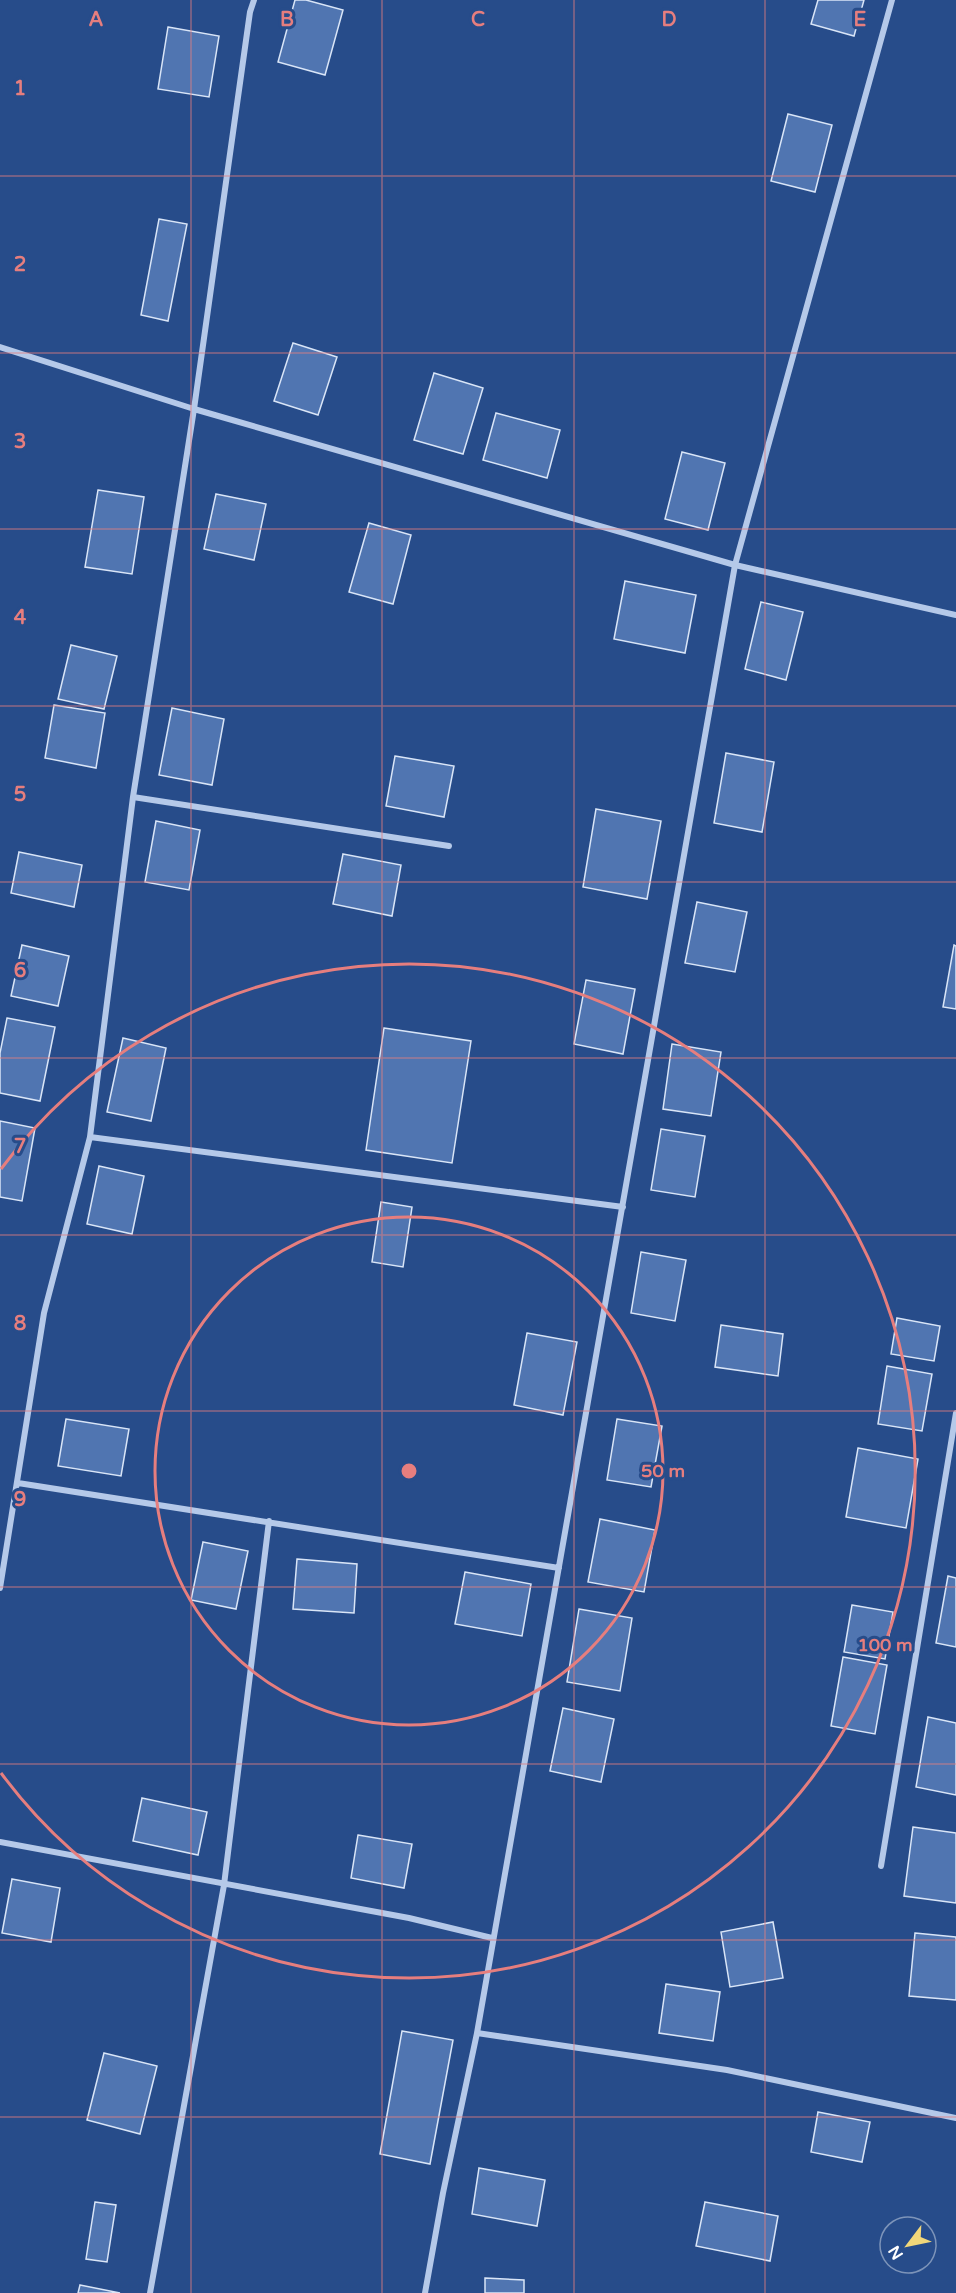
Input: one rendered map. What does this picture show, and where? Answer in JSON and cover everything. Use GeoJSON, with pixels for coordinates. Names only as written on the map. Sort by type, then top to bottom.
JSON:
{"type":"FeatureCollection","features":[{"type":"Feature","properties":{"kind":"street"},"geometry":{"type":"LineString","coordinates":[[0,1588],[44,1313],[90,1137],[134,796],[194,409],[250,12],[254,0]]}},
{"type":"Feature","properties":{"kind":"street"},"geometry":{"type":"LineString","coordinates":[[425,2293],[443,2193],[477,2033],[735,566],[892,0]]}},
{"type":"Feature","properties":{"kind":"street"},"geometry":{"type":"LineString","coordinates":[[0,347],[194,409],[735,566],[956,615]]}},
{"type":"Feature","properties":{"kind":"street"},"geometry":{"type":"LineString","coordinates":[[134,796],[449,846]]}},
{"type":"Feature","properties":{"kind":"street"},"geometry":{"type":"LineString","coordinates":[[90,1137],[623,1207]]}},
{"type":"Feature","properties":{"kind":"street"},"geometry":{"type":"LineString","coordinates":[[881,1866],[956,1413]]}},
{"type":"Feature","properties":{"kind":"street"},"geometry":{"type":"LineString","coordinates":[[18,1483],[559,1568]]}},
{"type":"Feature","properties":{"kind":"street"},"geometry":{"type":"LineString","coordinates":[[150,2293],[224,1885],[269,1521]]}},
{"type":"Feature","properties":{"kind":"street"},"geometry":{"type":"LineString","coordinates":[[0,1842],[409,1918],[492,1938]]}},
{"type":"Feature","properties":{"kind":"street"},"geometry":{"type":"LineString","coordinates":[[477,2033],[727,2070],[956,2118]]}},
{"type":"Feature","properties":{"kind":"building"},"geometry":{"type":"Polygon","coordinates":[[[295,0],[306,0],[343,10],[325,75],[278,62],[295,0]]]}},
{"type":"Feature","properties":{"kind":"building"},"geometry":{"type":"Polygon","coordinates":[[[818,0],[864,0],[854,36],[811,24],[818,0]]]}},
{"type":"Feature","properties":{"kind":"building"},"geometry":{"type":"Polygon","coordinates":[[[168,27],[219,36],[209,97],[158,89],[168,27]]]}},
{"type":"Feature","properties":{"kind":"building"},"geometry":{"type":"Polygon","coordinates":[[[788,114],[832,125],[815,192],[771,181],[788,114]]]}},
{"type":"Feature","properties":{"kind":"building"},"geometry":{"type":"Polygon","coordinates":[[[159,219],[187,224],[168,321],[141,315],[159,219]]]}},
{"type":"Feature","properties":{"kind":"building"},"geometry":{"type":"Polygon","coordinates":[[[293,343],[337,357],[318,415],[274,401],[293,343]]]}},
{"type":"Feature","properties":{"kind":"building"},"geometry":{"type":"Polygon","coordinates":[[[434,373],[483,388],[463,454],[414,440],[434,373]]]}},
{"type":"Feature","properties":{"kind":"building"},"geometry":{"type":"Polygon","coordinates":[[[496,413],[560,430],[547,478],[483,460],[496,413]]]}},
{"type":"Feature","properties":{"kind":"building"},"geometry":{"type":"Polygon","coordinates":[[[682,452],[725,463],[708,530],[665,519],[682,452]]]}},
{"type":"Feature","properties":{"kind":"building"},"geometry":{"type":"Polygon","coordinates":[[[98,490],[144,497],[132,574],[85,567],[98,490]]]}},
{"type":"Feature","properties":{"kind":"building"},"geometry":{"type":"Polygon","coordinates":[[[216,494],[266,504],[254,560],[204,549],[216,494]]]}},
{"type":"Feature","properties":{"kind":"building"},"geometry":{"type":"Polygon","coordinates":[[[369,523],[411,535],[393,604],[349,592],[369,523]]]}},
{"type":"Feature","properties":{"kind":"building"},"geometry":{"type":"Polygon","coordinates":[[[625,581],[696,595],[685,653],[614,639],[625,581]]]}},
{"type":"Feature","properties":{"kind":"building"},"geometry":{"type":"Polygon","coordinates":[[[761,602],[803,612],[786,680],[745,669],[761,602]]]}},
{"type":"Feature","properties":{"kind":"building"},"geometry":{"type":"Polygon","coordinates":[[[71,645],[117,656],[104,709],[58,699],[71,645]]]}},
{"type":"Feature","properties":{"kind":"building"},"geometry":{"type":"Polygon","coordinates":[[[54,705],[105,713],[96,768],[45,758],[54,705]]]}},
{"type":"Feature","properties":{"kind":"building"},"geometry":{"type":"Polygon","coordinates":[[[172,708],[224,719],[212,785],[159,775],[172,708]]]}},
{"type":"Feature","properties":{"kind":"building"},"geometry":{"type":"Polygon","coordinates":[[[726,753],[774,762],[762,832],[714,823],[726,753]]]}},
{"type":"Feature","properties":{"kind":"building"},"geometry":{"type":"Polygon","coordinates":[[[395,756],[454,766],[444,817],[386,806],[395,756]]]}},
{"type":"Feature","properties":{"kind":"building"},"geometry":{"type":"Polygon","coordinates":[[[596,809],[661,821],[647,899],[583,887],[596,809]]]}},
{"type":"Feature","properties":{"kind":"building"},"geometry":{"type":"Polygon","coordinates":[[[156,821],[200,830],[189,890],[145,882],[156,821]]]}},
{"type":"Feature","properties":{"kind":"building"},"geometry":{"type":"Polygon","coordinates":[[[19,852],[82,865],[74,907],[11,893],[19,852]]]}},
{"type":"Feature","properties":{"kind":"building"},"geometry":{"type":"Polygon","coordinates":[[[343,854],[401,865],[392,916],[333,904],[343,854]]]}},
{"type":"Feature","properties":{"kind":"building"},"geometry":{"type":"Polygon","coordinates":[[[697,902],[747,912],[735,972],[685,963],[697,902]]]}},
{"type":"Feature","properties":{"kind":"building"},"geometry":{"type":"Polygon","coordinates":[[[22,945],[69,956],[58,1006],[11,996],[22,945]]]}},
{"type":"Feature","properties":{"kind":"building"},"geometry":{"type":"Polygon","coordinates":[[[954,945],[956,946],[956,1009],[943,1007],[954,945]]]}},
{"type":"Feature","properties":{"kind":"building"},"geometry":{"type":"Polygon","coordinates":[[[586,980],[635,989],[623,1054],[574,1044],[586,980]]]}},
{"type":"Feature","properties":{"kind":"building"},"geometry":{"type":"Polygon","coordinates":[[[7,1018],[55,1027],[40,1101],[0,1093],[0,1053],[7,1018]]]}},
{"type":"Feature","properties":{"kind":"building"},"geometry":{"type":"Polygon","coordinates":[[[384,1028],[471,1041],[452,1163],[366,1150],[384,1028]]]}},
{"type":"Feature","properties":{"kind":"building"},"geometry":{"type":"Polygon","coordinates":[[[123,1038],[166,1048],[151,1121],[107,1112],[123,1038]]]}},
{"type":"Feature","properties":{"kind":"building"},"geometry":{"type":"Polygon","coordinates":[[[672,1044],[721,1052],[711,1116],[663,1109],[672,1044]]]}},
{"type":"Feature","properties":{"kind":"building"},"geometry":{"type":"Polygon","coordinates":[[[0,1121],[35,1128],[22,1201],[0,1197],[0,1121]]]}},
{"type":"Feature","properties":{"kind":"building"},"geometry":{"type":"Polygon","coordinates":[[[661,1129],[705,1136],[695,1197],[651,1190],[661,1129]]]}},
{"type":"Feature","properties":{"kind":"building"},"geometry":{"type":"Polygon","coordinates":[[[99,1166],[144,1176],[132,1234],[87,1224],[99,1166]]]}},
{"type":"Feature","properties":{"kind":"building"},"geometry":{"type":"Polygon","coordinates":[[[381,1202],[412,1207],[403,1267],[372,1262],[381,1202]]]}},
{"type":"Feature","properties":{"kind":"building"},"geometry":{"type":"Polygon","coordinates":[[[641,1252],[686,1260],[675,1321],[631,1313],[641,1252]]]}},
{"type":"Feature","properties":{"kind":"building"},"geometry":{"type":"Polygon","coordinates":[[[897,1318],[940,1326],[934,1361],[891,1354],[897,1318]]]}},
{"type":"Feature","properties":{"kind":"building"},"geometry":{"type":"Polygon","coordinates":[[[721,1325],[783,1334],[778,1376],[715,1367],[721,1325]]]}},
{"type":"Feature","properties":{"kind":"building"},"geometry":{"type":"Polygon","coordinates":[[[527,1333],[577,1342],[563,1415],[514,1405],[527,1333]]]}},
{"type":"Feature","properties":{"kind":"building"},"geometry":{"type":"Polygon","coordinates":[[[887,1366],[932,1374],[922,1431],[878,1424],[887,1366]]]}},
{"type":"Feature","properties":{"kind":"building"},"geometry":{"type":"Polygon","coordinates":[[[66,1419],[129,1429],[121,1476],[58,1466],[66,1419]]]}},
{"type":"Feature","properties":{"kind":"building"},"geometry":{"type":"Polygon","coordinates":[[[617,1419],[662,1426],[651,1487],[607,1480],[617,1419]]]}},
{"type":"Feature","properties":{"kind":"building"},"geometry":{"type":"Polygon","coordinates":[[[858,1448],[918,1459],[906,1528],[846,1517],[858,1448]]]}},
{"type":"Feature","properties":{"kind":"building"},"geometry":{"type":"Polygon","coordinates":[[[600,1519],[655,1530],[644,1592],[588,1582],[600,1519]]]}},
{"type":"Feature","properties":{"kind":"building"},"geometry":{"type":"Polygon","coordinates":[[[203,1542],[248,1551],[236,1609],[191,1600],[203,1542]]]}},
{"type":"Feature","properties":{"kind":"building"},"geometry":{"type":"Polygon","coordinates":[[[297,1559],[357,1564],[354,1613],[293,1609],[297,1559]]]}},
{"type":"Feature","properties":{"kind":"building"},"geometry":{"type":"Polygon","coordinates":[[[465,1572],[531,1584],[522,1636],[455,1624],[465,1572]]]}},
{"type":"Feature","properties":{"kind":"building"},"geometry":{"type":"Polygon","coordinates":[[[948,1576],[956,1578],[956,1647],[936,1643],[948,1576]]]}},
{"type":"Feature","properties":{"kind":"building"},"geometry":{"type":"Polygon","coordinates":[[[852,1605],[893,1612],[885,1659],[844,1652],[852,1605]]]}},
{"type":"Feature","properties":{"kind":"building"},"geometry":{"type":"Polygon","coordinates":[[[579,1609],[632,1618],[620,1691],[567,1682],[579,1609]]]}},
{"type":"Feature","properties":{"kind":"building"},"geometry":{"type":"Polygon","coordinates":[[[843,1657],[887,1665],[875,1734],[831,1726],[843,1657]]]}},
{"type":"Feature","properties":{"kind":"building"},"geometry":{"type":"Polygon","coordinates":[[[563,1708],[614,1719],[601,1782],[550,1771],[563,1708]]]}},
{"type":"Feature","properties":{"kind":"building"},"geometry":{"type":"Polygon","coordinates":[[[928,1717],[956,1723],[956,1795],[916,1787],[928,1717]]]}},
{"type":"Feature","properties":{"kind":"building"},"geometry":{"type":"Polygon","coordinates":[[[142,1798],[207,1812],[198,1855],[133,1841],[142,1798]]]}},
{"type":"Feature","properties":{"kind":"building"},"geometry":{"type":"Polygon","coordinates":[[[913,1827],[956,1833],[956,1903],[904,1896],[913,1827]]]}},
{"type":"Feature","properties":{"kind":"building"},"geometry":{"type":"Polygon","coordinates":[[[358,1835],[412,1844],[404,1888],[351,1878],[358,1835]]]}},
{"type":"Feature","properties":{"kind":"building"},"geometry":{"type":"Polygon","coordinates":[[[12,1879],[60,1888],[51,1942],[2,1933],[12,1879]]]}},
{"type":"Feature","properties":{"kind":"building"},"geometry":{"type":"Polygon","coordinates":[[[773,1922],[783,1978],[730,1987],[721,1932],[773,1922]]]}},
{"type":"Feature","properties":{"kind":"building"},"geometry":{"type":"Polygon","coordinates":[[[915,1933],[956,1937],[956,2000],[909,1996],[915,1933]]]}},
{"type":"Feature","properties":{"kind":"building"},"geometry":{"type":"Polygon","coordinates":[[[666,1984],[720,1992],[713,2041],[659,2033],[666,1984]]]}},
{"type":"Feature","properties":{"kind":"building"},"geometry":{"type":"Polygon","coordinates":[[[402,2031],[453,2040],[430,2164],[380,2154],[402,2031]]]}},
{"type":"Feature","properties":{"kind":"building"},"geometry":{"type":"Polygon","coordinates":[[[104,2053],[157,2066],[140,2134],[87,2120],[104,2053]]]}},
{"type":"Feature","properties":{"kind":"building"},"geometry":{"type":"Polygon","coordinates":[[[818,2112],[870,2122],[862,2162],[811,2152],[818,2112]]]}},
{"type":"Feature","properties":{"kind":"building"},"geometry":{"type":"Polygon","coordinates":[[[479,2168],[545,2180],[537,2226],[472,2214],[479,2168]]]}},
{"type":"Feature","properties":{"kind":"building"},"geometry":{"type":"Polygon","coordinates":[[[95,2202],[116,2205],[107,2262],[86,2259],[95,2202]]]}},
{"type":"Feature","properties":{"kind":"building"},"geometry":{"type":"Polygon","coordinates":[[[705,2202],[778,2216],[770,2261],[696,2246],[705,2202]]]}},
{"type":"Feature","properties":{"kind":"building"},"geometry":{"type":"Polygon","coordinates":[[[485,2278],[524,2280],[524,2293],[485,2293],[485,2278]]]}},
{"type":"Feature","properties":{"kind":"building"},"geometry":{"type":"Polygon","coordinates":[[[80,2285],[120,2293],[78,2293],[80,2285]]]}}]}
